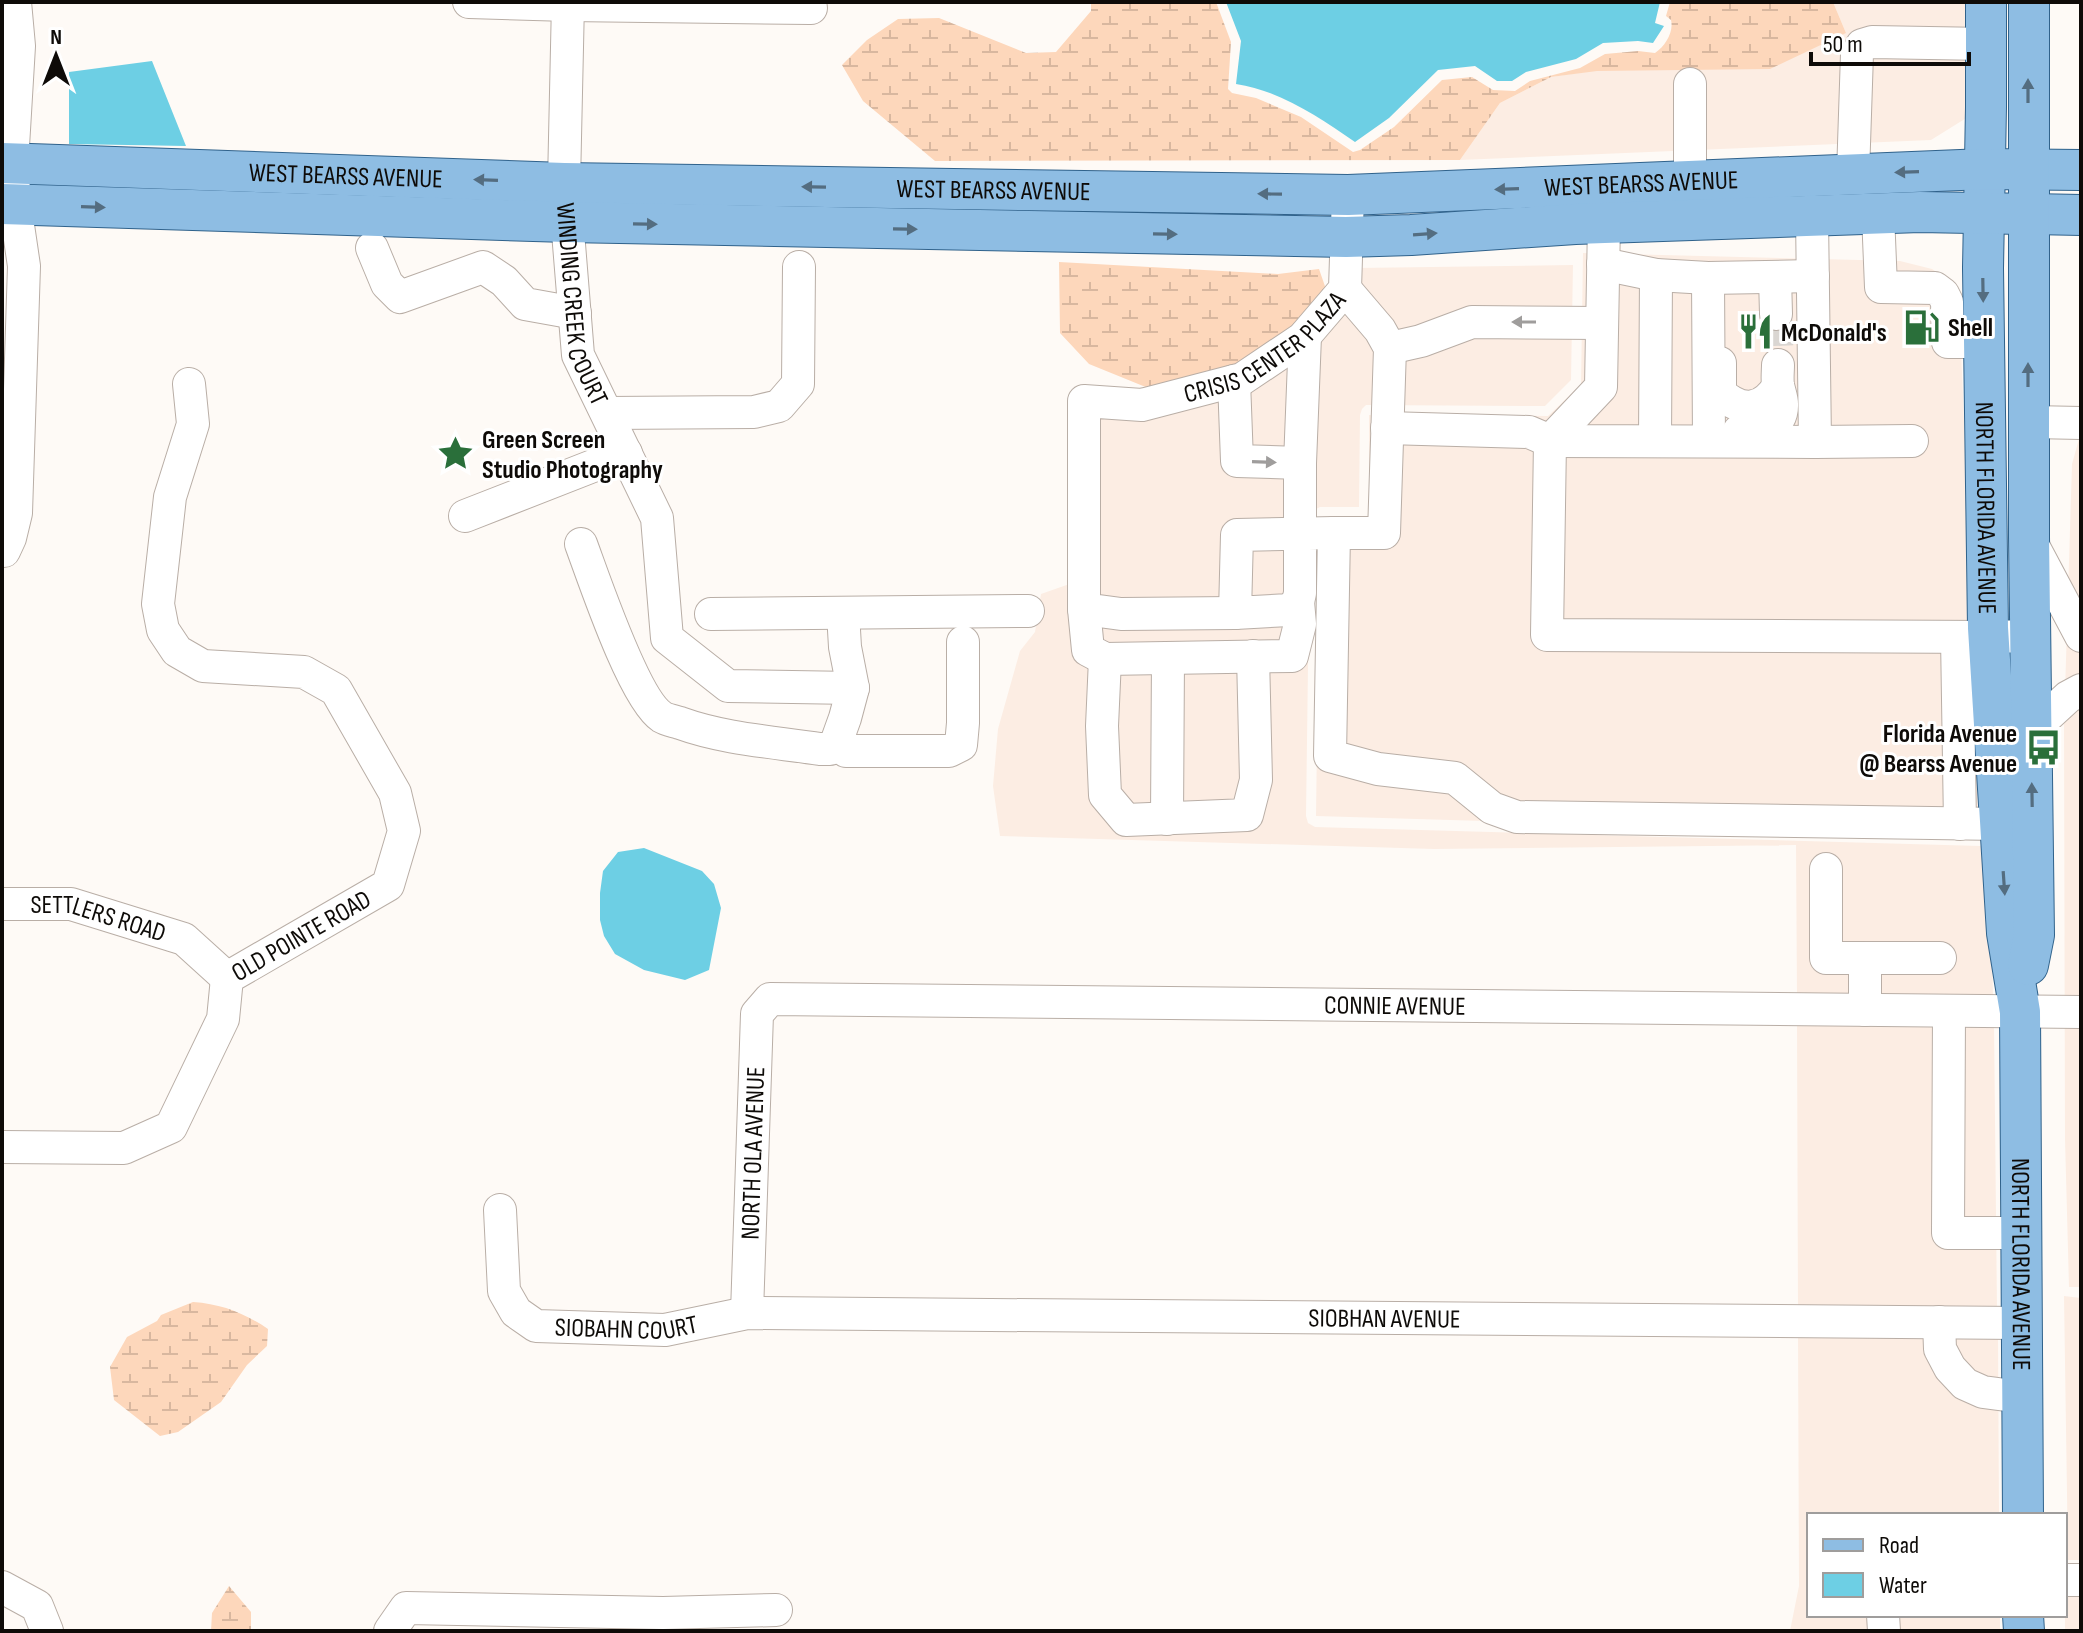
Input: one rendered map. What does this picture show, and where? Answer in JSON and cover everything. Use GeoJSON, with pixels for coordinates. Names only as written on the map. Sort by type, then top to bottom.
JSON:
{"type":"FeatureCollection","features":[{"type":"Feature","properties":{"kind":"main road","name":"NORTH FLORIDA AVENUE"},"geometry":{"type":"LineString","coordinates":[[1986,2],[1984,342],[1973,637],[2000,824],[2007,933],[2020,1012],[2023,1513]]}},
{"type":"Feature","properties":{"kind":"main road","name":"NORTH FLORIDA AVENUE"},"geometry":{"type":"LineString","coordinates":[[2020,1012],[2034,935],[2028,422],[2029,2]]}},
{"type":"Feature","properties":{"kind":"main road","name":"WEST BEARSS AVENUE"},"geometry":{"type":"LineString","coordinates":[[7,163],[564,183],[1348,195],[1985,169],[2081,170]]}},
{"type":"Feature","properties":{"kind":"main road","name":"WEST BEARSS AVENUE"},"geometry":{"type":"LineString","coordinates":[[9,204],[567,222],[1346,237],[1604,223],[1878,214],[1984,212],[2081,215]]}},
{"type":"Feature","properties":{"kind":"street"},"geometry":{"type":"LineString","coordinates":[[2,551],[10,538],[16,513],[24,266],[9,204],[7,163],[19,46],[15,2]]}},
{"type":"Feature","properties":{"kind":"street"},"geometry":{"type":"LineString","coordinates":[[469,2],[811,8]]}},
{"type":"Feature","properties":{"kind":"street","name":"WINDING CREEK COURT"},"geometry":{"type":"LineString","coordinates":[[568,4],[564,183],[578,355],[657,518],[667,634]]}},
{"type":"Feature","properties":{"kind":"street"},"geometry":{"type":"LineString","coordinates":[[1853,174],[1857,54],[1862,45],[1872,42],[1986,44]]}},
{"type":"Feature","properties":{"kind":"street"},"geometry":{"type":"LineString","coordinates":[[1690,84],[1690,181]]}},
{"type":"Feature","properties":{"kind":"street","name":"CRISIS CENTER PLAZA"},"geometry":{"type":"LineString","coordinates":[[1084,609],[1084,401],[1142,405],[1242,379],[1305,336],[1345,289],[1348,195]]}},
{"type":"Feature","properties":{"kind":"street"},"geometry":{"type":"LineString","coordinates":[[1878,214],[1881,287],[1935,288],[1947,302],[1948,342],[1984,342]]}},
{"type":"Feature","properties":{"kind":"street"},"geometry":{"type":"LineString","coordinates":[[1812,217],[1815,442]]}},
{"type":"Feature","properties":{"kind":"street"},"geometry":{"type":"LineString","coordinates":[[1604,223],[1601,387],[1550,441],[1547,635],[2030,636]]}},
{"type":"Feature","properties":{"kind":"street"},"geometry":{"type":"LineString","coordinates":[[372,248],[387,284],[400,297],[483,267],[504,281],[525,304],[575,313]]}},
{"type":"Feature","properties":{"kind":"street"},"geometry":{"type":"LineString","coordinates":[[1603,264],[1656,275],[1708,278],[1813,276]]}},
{"type":"Feature","properties":{"kind":"street"},"geometry":{"type":"LineString","coordinates":[[607,413],[754,412],[779,406],[798,384],[799,267]]}},
{"type":"Feature","properties":{"kind":"street"},"geometry":{"type":"LineString","coordinates":[[1655,441],[1656,275]]}},
{"type":"Feature","properties":{"kind":"street"},"geometry":{"type":"LineString","coordinates":[[1775,277],[1776,314]]}},
{"type":"Feature","properties":{"kind":"street"},"geometry":{"type":"LineString","coordinates":[[1708,278],[1709,441]]}},
{"type":"Feature","properties":{"kind":"street"},"geometry":{"type":"LineString","coordinates":[[1235,613],[1237,535],[1384,533],[1390,348],[1380,330],[1345,289]]}},
{"type":"Feature","properties":{"kind":"street"},"geometry":{"type":"LineString","coordinates":[[1390,348],[1421,341],[1472,322],[1602,323]]}},
{"type":"Feature","properties":{"kind":"street"},"geometry":{"type":"LineString","coordinates":[[1709,335],[1721,357],[1719,409],[1723,419],[1737,431],[1765,431],[1777,421],[1782,406],[1778,376]]}},
{"type":"Feature","properties":{"kind":"street"},"geometry":{"type":"LineString","coordinates":[[1298,602],[1289,610],[1235,613],[1121,614],[1084,609],[1088,650],[1105,659],[1292,656],[1300,624],[1300,463],[1305,336]]}},
{"type":"Feature","properties":{"kind":"street"},"geometry":{"type":"LineString","coordinates":[[1234,381],[1237,461],[1300,463]]}},
{"type":"Feature","properties":{"kind":"street","name":"OLD POINTE ROAD"},"geometry":{"type":"LineString","coordinates":[[2,1147],[124,1148],[171,1127],[223,1019],[227,978],[388,885],[404,831],[395,793],[336,690],[304,672],[203,666],[177,651],[163,630],[158,604],[170,497],[193,424],[189,384]]}},
{"type":"Feature","properties":{"kind":"street"},"geometry":{"type":"LineString","coordinates":[[2028,422],[2081,423]]}},
{"type":"Feature","properties":{"kind":"street"},"geometry":{"type":"LineString","coordinates":[[1387,428],[1529,432],[1550,441],[1912,441]]}},
{"type":"Feature","properties":{"kind":"street"},"geometry":{"type":"LineString","coordinates":[[465,516],[626,453]]}},
{"type":"Feature","properties":{"kind":"street"},"geometry":{"type":"LineString","coordinates":[[1334,533],[1330,756],[1378,769],[1455,778],[1492,808],[1517,817],[2000,824]]}},
{"type":"Feature","properties":{"kind":"street"},"geometry":{"type":"LineString","coordinates":[[2029,537],[2081,636]]}},
{"type":"Feature","properties":{"kind":"street"},"geometry":{"type":"LineString","coordinates":[[581,544],[625,655],[650,705],[663,717],[702,731],[830,749],[836,743],[853,688],[845,647],[843,613]]}},
{"type":"Feature","properties":{"kind":"street"},"geometry":{"type":"LineString","coordinates":[[711,614],[1028,611]]}},
{"type":"Feature","properties":{"kind":"street"},"geometry":{"type":"LineString","coordinates":[[625,655],[667,634],[667,638],[728,686],[853,688]]}},
{"type":"Feature","properties":{"kind":"street"},"geometry":{"type":"LineString","coordinates":[[1960,824],[1973,637]]}},
{"type":"Feature","properties":{"kind":"street"},"geometry":{"type":"LineString","coordinates":[[836,743],[846,751],[949,751],[961,745],[963,642]]}},
{"type":"Feature","properties":{"kind":"street"},"geometry":{"type":"LineString","coordinates":[[1105,659],[1102,726],[1105,795],[1126,820],[1247,815],[1256,780],[1253,656]]}},
{"type":"Feature","properties":{"kind":"street"},"geometry":{"type":"LineString","coordinates":[[1167,819],[1168,658]]}},
{"type":"Feature","properties":{"kind":"street"},"geometry":{"type":"LineString","coordinates":[[2031,731],[2068,697],[2081,690]]}},
{"type":"Feature","properties":{"kind":"street"},"geometry":{"type":"LineString","coordinates":[[1826,869],[1826,958],[1940,958]]}},
{"type":"Feature","properties":{"kind":"street","name":"SETTLERS ROAD"},"geometry":{"type":"LineString","coordinates":[[2,904],[71,904],[184,939],[227,978]]}},
{"type":"Feature","properties":{"kind":"street"},"geometry":{"type":"LineString","coordinates":[[1865,958],[1865,1010]]}},
{"type":"Feature","properties":{"kind":"street","name":"CONNIE AVENUE"},"geometry":{"type":"LineString","coordinates":[[770,999],[2081,1012]]}},
{"type":"Feature","properties":{"kind":"street","name":"NORTH OLA AVENUE"},"geometry":{"type":"LineString","coordinates":[[747,1313],[757,1014],[770,999]]}},
{"type":"Feature","properties":{"kind":"street"},"geometry":{"type":"LineString","coordinates":[[1949,1011],[1948,1233],[2020,1233]]}},
{"type":"Feature","properties":{"kind":"street","name":"SIOBAHN COURT"},"geometry":{"type":"LineString","coordinates":[[500,1210],[504,1291],[516,1312],[536,1326],[665,1330],[747,1313]]}},
{"type":"Feature","properties":{"kind":"street","name":"SIOBHAN AVENUE"},"geometry":{"type":"LineString","coordinates":[[747,1313],[2021,1323]]}},
{"type":"Feature","properties":{"kind":"street"},"geometry":{"type":"LineString","coordinates":[[1939,1322],[1940,1349],[1950,1368],[1965,1384],[1983,1392],[2021,1397]]}},
{"type":"Feature","properties":{"kind":"street"},"geometry":{"type":"LineString","coordinates":[[2,1587],[42,1618]]}},
{"type":"Feature","properties":{"kind":"street"},"geometry":{"type":"LineString","coordinates":[[398,1620],[663,1622],[776,1610]]}},
{"type":"Feature","properties":{"kind":"shaded area"},"geometry":{"type":"Polygon","coordinates":[[[1833,2],[1975,2],[1976,112],[1931,140],[1460,160],[1500,103],[1551,77],[1846,33],[1833,2]]]}},
{"type":"Feature","properties":{"kind":"shaded area"},"geometry":{"type":"Polygon","coordinates":[[[1583,253],[1900,261],[1932,269],[1946,278],[1959,300],[1981,836],[1316,816],[1320,517],[1369,517],[1369,415],[1548,416],[1581,385],[1583,253]]]}},
{"type":"Feature","properties":{"kind":"shaded area"},"geometry":{"type":"Polygon","coordinates":[[[1573,265],[1571,380],[1545,406],[1366,405],[1360,415],[1359,507],[1320,507],[1312,511],[1308,823],[1315,827],[1980,846],[1990,838],[1993,999],[1797,997],[1796,845],[1434,849],[1000,836],[993,786],[998,729],[1020,651],[1035,632],[1041,594],[1078,581],[1086,414],[1145,416],[1356,268],[1573,265]]]}},
{"type":"Feature","properties":{"kind":"shaded area"},"geometry":{"type":"Polygon","coordinates":[[[2081,432],[2081,1287],[2069,1287],[2065,1139],[2064,725],[2072,464],[2081,432]]]}},
{"type":"Feature","properties":{"kind":"shaded area"},"geometry":{"type":"Polygon","coordinates":[[[1797,1022],[1994,1024],[1997,1310],[1798,1309],[1797,1022]]]}},
{"type":"Feature","properties":{"kind":"shaded area"},"geometry":{"type":"Polygon","coordinates":[[[2064,1296],[2081,1298],[2081,1560],[2068,1560],[2064,1296]]]}},
{"type":"Feature","properties":{"kind":"shaded area"},"geometry":{"type":"Polygon","coordinates":[[[1798,1333],[1998,1335],[1999,1513],[1807,1513],[1807,1617],[2000,1617],[2000,1631],[1790,1631],[1799,1586],[1798,1333]]]}},
{"type":"Feature","properties":{"kind":"shaded area"},"geometry":{"type":"Polygon","coordinates":[[[2067,1571],[2081,1571],[2081,1631],[2065,1631],[2067,1571]]]}},
{"type":"Feature","properties":{"kind":"green space"},"geometry":{"type":"Polygon","coordinates":[[[1091,2],[1216,2],[1231,42],[1228,89],[1301,117],[1353,152],[1394,127],[1442,80],[1472,77],[1493,90],[1515,91],[1530,81],[1580,68],[1605,54],[1655,53],[1670,34],[1671,20],[1666,16],[1670,2],[1833,2],[1846,33],[1770,69],[1597,71],[1551,77],[1500,103],[1460,160],[935,161],[863,101],[842,65],[867,40],[898,19],[939,18],[1026,53],[1056,52],[1091,11],[1091,2]]]}},
{"type":"Feature","properties":{"kind":"green space"},"geometry":{"type":"Polygon","coordinates":[[[1059,262],[1278,274],[1319,269],[1327,292],[1304,319],[1238,367],[1153,390],[1089,364],[1060,333],[1059,262]]]}},
{"type":"Feature","properties":{"kind":"green space"},"geometry":{"type":"Polygon","coordinates":[[[193,1302],[223,1307],[259,1323],[268,1329],[267,1346],[247,1365],[221,1402],[178,1432],[160,1436],[114,1400],[110,1367],[127,1337],[157,1321],[161,1315],[193,1302]]]}},
{"type":"Feature","properties":{"kind":"green space"},"geometry":{"type":"Polygon","coordinates":[[[229,1586],[251,1612],[251,1631],[211,1631],[212,1613],[229,1586]]]}},
{"type":"Feature","properties":{"kind":"water"},"geometry":{"type":"Polygon","coordinates":[[[1226,2],[1660,2],[1655,23],[1664,26],[1653,43],[1603,43],[1576,59],[1526,72],[1512,81],[1497,81],[1475,66],[1438,70],[1389,118],[1355,142],[1284,99],[1236,84],[1241,41],[1226,2]]]}},
{"type":"Feature","properties":{"kind":"water"},"geometry":{"type":"Polygon","coordinates":[[[152,61],[186,146],[69,144],[69,72],[152,61]]]}},
{"type":"Feature","properties":{"kind":"water"},"geometry":{"type":"Polygon","coordinates":[[[644,848],[702,871],[714,884],[721,908],[709,970],[685,980],[644,970],[615,954],[604,936],[600,920],[603,871],[618,852],[644,848]]]}},
{"type":"Feature","properties":{"kind":"tunnel"},"geometry":{"type":"LineString","coordinates":[[1776,314],[1778,365]]}},
{"type":"Feature","properties":{"kind":"place","name":"Shell"},"geometry":{"type":"Point","coordinates":[1922,327]}},
{"type":"Feature","properties":{"kind":"place","name":"McDonald's"},"geometry":{"type":"Point","coordinates":[1755,332]}},
{"type":"Feature","properties":{"kind":"place","name":"Green Screen Studio Photography"},"geometry":{"type":"Point","coordinates":[456,454]}},
{"type":"Feature","properties":{"kind":"place","name":"Florida Avenue @ Bearss Avenue"},"geometry":{"type":"Point","coordinates":[2043,748]}}]}
